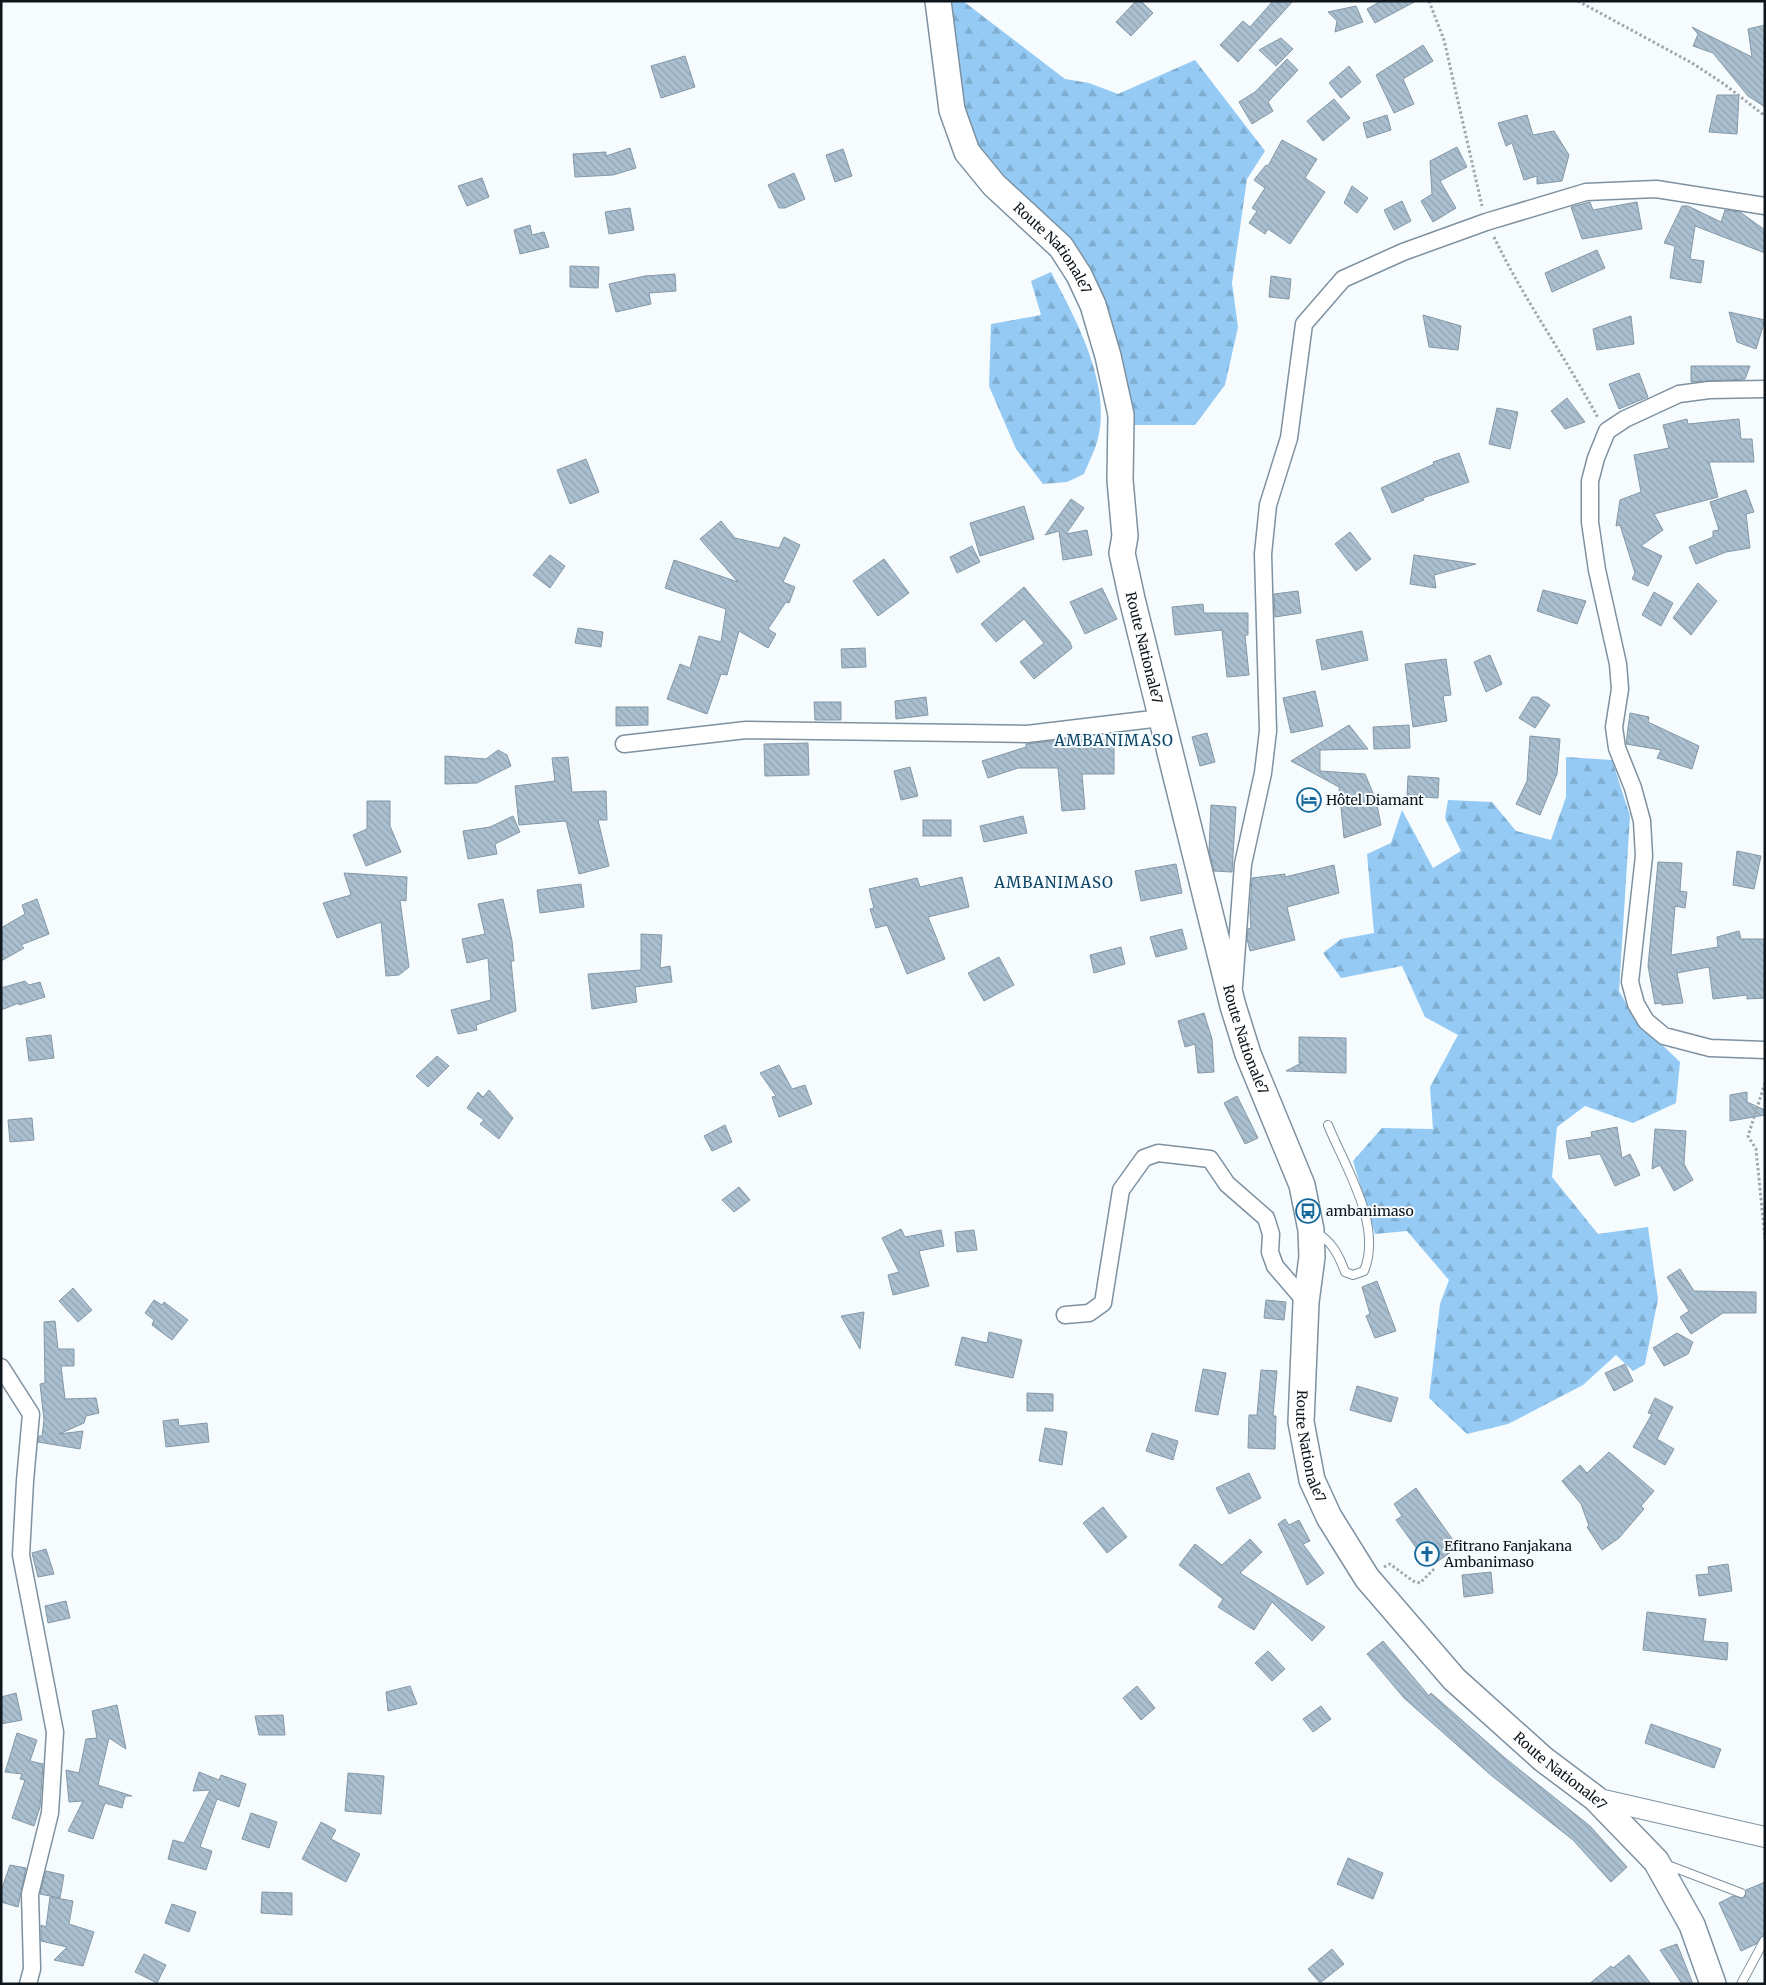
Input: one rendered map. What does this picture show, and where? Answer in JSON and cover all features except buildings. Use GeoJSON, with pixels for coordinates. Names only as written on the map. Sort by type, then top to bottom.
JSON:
{"type":"FeatureCollection","features":[{"type":"Feature","properties":{"kind":"main road","name":"Route Nationale7"},"geometry":{"type":"LineString","coordinates":[[938,1],[952,110],[967,152],[994,186],[1060,248],[1079,275],[1095,314],[1108,356],[1121,415],[1120,480],[1125,536],[1122,553],[1232,1006],[1248,1054],[1302,1184],[1312,1230],[1312,1257],[1306,1302],[1301,1422],[1312,1480],[1329,1516],[1367,1578],[1454,1679],[1542,1759],[1595,1798],[1656,1861],[1692,1925],[1713,1984]]}},
{"type":"Feature","properties":{"kind":"street"},"geometry":{"type":"LineString","coordinates":[[1232,1006],[1243,864],[1263,773],[1268,731],[1263,554],[1268,506],[1289,438],[1304,324],[1343,279],[1403,252],[1486,222],[1586,192],[1656,189],[1765,206]]}},
{"type":"Feature","properties":{"kind":"street"},"geometry":{"type":"LineString","coordinates":[[1765,389],[1709,390],[1679,394],[1624,419],[1607,431],[1596,458],[1590,481],[1590,522],[1618,664],[1620,689],[1614,728],[1617,748],[1633,788],[1642,821],[1644,856],[1630,982],[1636,1004],[1646,1021],[1664,1036],[1710,1048],[1765,1050]]}},
{"type":"Feature","properties":{"kind":"street"},"geometry":{"type":"LineString","coordinates":[[624,744],[746,730],[1028,734],[1161,718]]}},
{"type":"Feature","properties":{"kind":"street"},"geometry":{"type":"LineString","coordinates":[[1065,1315],[1089,1313],[1103,1303],[1121,1190],[1144,1158],[1158,1153],[1210,1159],[1227,1184],[1266,1218],[1271,1234],[1270,1252],[1275,1266],[1306,1302]]}},
{"type":"Feature","properties":{"kind":"street"},"geometry":{"type":"LineString","coordinates":[[1,1367],[32,1414],[25,1481],[21,1555],[55,1732],[50,1813],[30,1894],[32,1969],[28,1984]]}},
{"type":"Feature","properties":{"kind":"street"},"geometry":{"type":"LineString","coordinates":[[1595,1798],[1765,1838]]}},
{"type":"Feature","properties":{"kind":"lane"},"geometry":{"type":"LineString","coordinates":[[1312,1230],[1325,1237],[1340,1257],[1345,1272],[1353,1274],[1364,1272],[1370,1258],[1366,1219],[1355,1181],[1328,1125]]}},
{"type":"Feature","properties":{"kind":"lane"},"geometry":{"type":"LineString","coordinates":[[1656,1861],[1741,1893]]}},
{"type":"Feature","properties":{"kind":"lane"},"geometry":{"type":"LineString","coordinates":[[1741,1984],[1764,1941]]}},
{"type":"Feature","properties":{"kind":"path"},"geometry":{"type":"LineString","coordinates":[[1429,1],[1444,40],[1486,222],[1513,276],[1607,431]]}},
{"type":"Feature","properties":{"kind":"path"},"geometry":{"type":"LineString","coordinates":[[1578,1],[1692,63],[1724,84],[1765,116]]}},
{"type":"Feature","properties":{"kind":"path"},"geometry":{"type":"LineString","coordinates":[[1765,1083],[1748,1136],[1756,1149],[1765,1239]]}},
{"type":"Feature","properties":{"kind":"path"},"geometry":{"type":"LineString","coordinates":[[1384,1566],[1390,1564],[1414,1581],[1420,1583],[1434,1569]]}},
{"type":"Feature","properties":{"kind":"green space"},"geometry":{"type":"Polygon","coordinates":[[[947,1],[963,1],[1065,79],[1089,83],[1118,94],[1195,60],[1265,151],[1247,179],[1232,283],[1238,327],[1225,385],[1195,425],[1129,425],[1108,322],[962,137],[947,1]]]}},
{"type":"Feature","properties":{"kind":"green space"},"geometry":{"type":"Polygon","coordinates":[[[1051,272],[1081,332],[1089,354],[1096,376],[1101,421],[1096,446],[1084,474],[1067,482],[1043,484],[1016,449],[989,386],[991,324],[1041,315],[1031,281],[1051,272]]]}},
{"type":"Feature","properties":{"kind":"green space"},"geometry":{"type":"Polygon","coordinates":[[[1566,757],[1612,760],[1630,816],[1619,991],[1635,1019],[1680,1062],[1676,1103],[1633,1123],[1585,1106],[1557,1127],[1552,1177],[1598,1234],[1648,1227],[1658,1299],[1645,1364],[1633,1371],[1616,1355],[1583,1385],[1508,1424],[1467,1434],[1429,1398],[1440,1304],[1449,1280],[1407,1231],[1375,1234],[1353,1161],[1382,1128],[1433,1129],[1430,1087],[1458,1035],[1425,1017],[1402,966],[1341,978],[1323,953],[1341,939],[1374,933],[1367,854],[1391,843],[1402,810],[1433,868],[1461,851],[1445,818],[1448,800],[1492,802],[1516,831],[1551,840],[1566,797],[1566,757]]]}},
{"type":"Feature","properties":{"kind":"place","name":"Hôtel Diamant"},"geometry":{"type":"Point","coordinates":[1309,800]}},
{"type":"Feature","properties":{"kind":"place","name":"ambanimaso"},"geometry":{"type":"Point","coordinates":[1308,1211]}},
{"type":"Feature","properties":{"kind":"place","name":"Efitrano Fanjakana Ambanimaso"},"geometry":{"type":"Point","coordinates":[1427,1554]}},
{"type":"Feature","properties":{"kind":"district","name":"AMBANIMASO"},"geometry":{"type":"Point","coordinates":[1114,740]}},
{"type":"Feature","properties":{"kind":"district","name":"AMBANIMASO"},"geometry":{"type":"Point","coordinates":[1054,882]}}]}
